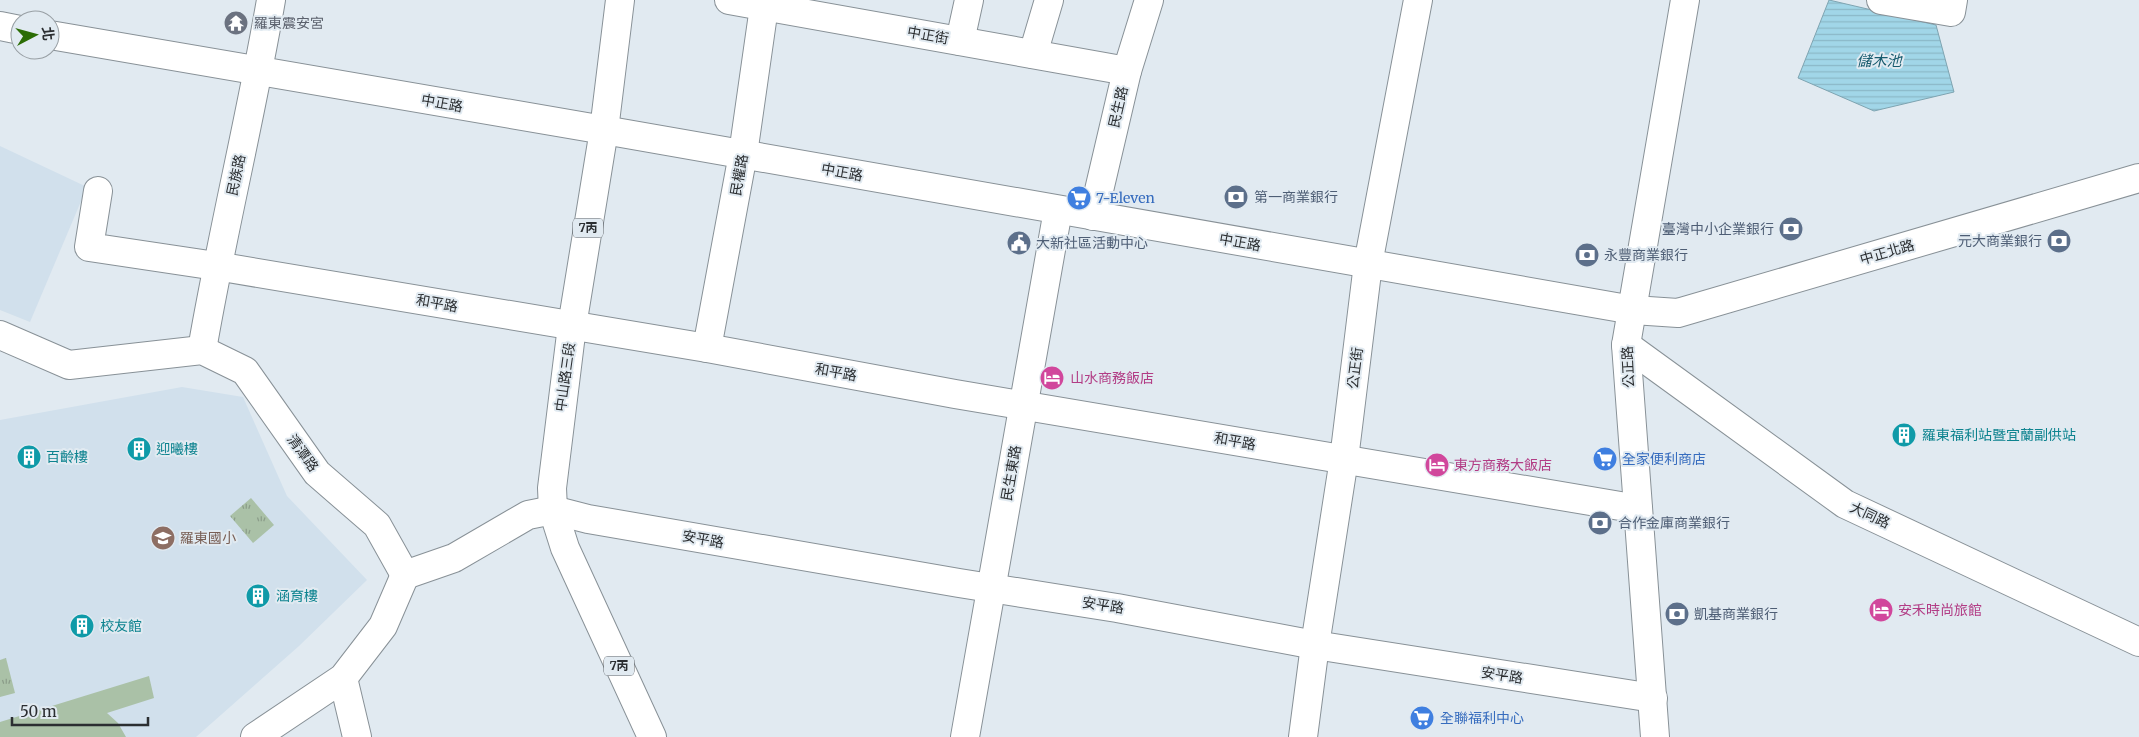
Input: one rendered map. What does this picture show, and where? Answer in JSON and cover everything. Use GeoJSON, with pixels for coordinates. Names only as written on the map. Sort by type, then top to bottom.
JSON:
{"type":"FeatureCollection","features":[{"type":"Feature","properties":{"kind":"street","name":"民族路"},"geometry":{"type":"LineString","coordinates":[[202,350],[216,266],[259,72],[271,0]]}},
{"type":"Feature","properties":{"kind":"street","name":"中山路三段"},"geometry":{"type":"LineString","coordinates":[[620,0],[604,130],[572,326],[552,480],[553,510],[565,548],[652,737]]}},
{"type":"Feature","properties":{"kind":"street","name":"中正街"},"geometry":{"type":"LineString","coordinates":[[729,0],[765,3],[1127,71]]}},
{"type":"Feature","properties":{"kind":"street"},"geometry":{"type":"LineString","coordinates":[[960,41],[969,0]]}},
{"type":"Feature","properties":{"kind":"street"},"geometry":{"type":"LineString","coordinates":[[1032,54],[1049,0]]}},
{"type":"Feature","properties":{"kind":"street","name":"民生路"},"geometry":{"type":"LineString","coordinates":[[1093,216],[1127,71],[1149,0]]}},
{"type":"Feature","properties":{"kind":"street","name":"公正街"},"geometry":{"type":"LineString","coordinates":[[1303,737],[1315,645],[1344,459],[1368,264],[1418,0]]}},
{"type":"Feature","properties":{"kind":"street","name":"公正路"},"geometry":{"type":"LineString","coordinates":[[1655,737],[1626,345],[1685,0]]}},
{"type":"Feature","properties":{"kind":"street"},"geometry":{"type":"LineString","coordinates":[[1881,0],[1952,6]]}},
{"type":"Feature","properties":{"kind":"street","name":"民權路"},"geometry":{"type":"LineString","coordinates":[[707,348],[743,154],[765,3]]}},
{"type":"Feature","properties":{"kind":"street","name":"中正路"},"geometry":{"type":"LineString","coordinates":[[60,37],[1633,310]]}},
{"type":"Feature","properties":{"kind":"street","name":"中正北路"},"geometry":{"type":"LineString","coordinates":[[1633,310],[1678,313],[2139,178]]}},
{"type":"Feature","properties":{"kind":"street","name":"和平路"},"geometry":{"type":"LineString","coordinates":[[98,191],[89,246],[707,348],[955,394],[1638,509]]}},
{"type":"Feature","properties":{"kind":"street","name":"民生東路"},"geometry":{"type":"LineString","coordinates":[[965,737],[1058,210]]}},
{"type":"Feature","properties":{"kind":"street"},"geometry":{"type":"LineString","coordinates":[[0,335],[69,366],[202,350]]}},
{"type":"Feature","properties":{"kind":"street","name":"大同路"},"geometry":{"type":"LineString","coordinates":[[1626,345],[1845,504],[2139,642]]}},
{"type":"Feature","properties":{"kind":"street","name":"清潭路"},"geometry":{"type":"LineString","coordinates":[[202,350],[246,371],[317,473],[377,525],[405,575]]}},
{"type":"Feature","properties":{"kind":"street"},"geometry":{"type":"LineString","coordinates":[[255,737],[343,678],[383,626],[405,575],[454,558],[528,515],[553,510]]}},
{"type":"Feature","properties":{"kind":"street","name":"安平路"},"geometry":{"type":"LineString","coordinates":[[553,510],[588,519],[1176,618],[1315,645],[1653,698]]}},
{"type":"Feature","properties":{"kind":"street"},"geometry":{"type":"LineString","coordinates":[[343,678],[358,737]]}},
{"type":"Feature","properties":{"kind":"shaded area"},"geometry":{"type":"Polygon","coordinates":[[[0,146],[87,187],[30,322],[0,310],[0,146]]]}},
{"type":"Feature","properties":{"kind":"shaded area","name":"羅東國小"},"geometry":{"type":"Polygon","coordinates":[[[182,387],[243,397],[287,496],[367,580],[299,646],[196,737],[0,737],[0,420],[182,387]]]}},
{"type":"Feature","properties":{"kind":"green space"},"geometry":{"type":"Polygon","coordinates":[[[251,498],[274,525],[253,543],[230,516],[251,498]]]}},
{"type":"Feature","properties":{"kind":"green space"},"geometry":{"type":"Polygon","coordinates":[[[6,658],[15,693],[0,697],[0,660],[6,658]]]}},
{"type":"Feature","properties":{"kind":"green space"},"geometry":{"type":"Polygon","coordinates":[[[149,676],[154,698],[107,713],[118,723],[126,737],[0,737],[0,722],[149,676]]]}},
{"type":"Feature","properties":{"kind":"water","name":"儲木池"},"geometry":{"type":"Polygon","coordinates":[[[1829,0],[1936,25],[1954,92],[1874,111],[1798,78],[1829,0]]]}},
{"type":"Feature","properties":{"kind":"place","name":"羅東震安宮"},"geometry":{"type":"Point","coordinates":[236,23]}},
{"type":"Feature","properties":{"kind":"place","name":"第一商業銀行"},"geometry":{"type":"Point","coordinates":[1236,197]}},
{"type":"Feature","properties":{"kind":"place","name":"7-Eleven"},"geometry":{"type":"Point","coordinates":[1079,198]}},
{"type":"Feature","properties":{"kind":"place","name":"臺灣中小企業銀行"},"geometry":{"type":"Point","coordinates":[1791,229]}},
{"type":"Feature","properties":{"kind":"place","name":"元大商業銀行"},"geometry":{"type":"Point","coordinates":[2059,241]}},
{"type":"Feature","properties":{"kind":"place","name":"大新社區活動中心"},"geometry":{"type":"Point","coordinates":[1019,243]}},
{"type":"Feature","properties":{"kind":"place","name":"永豐商業銀行"},"geometry":{"type":"Point","coordinates":[1587,255]}},
{"type":"Feature","properties":{"kind":"place","name":"山水商務飯店"},"geometry":{"type":"Point","coordinates":[1052,378]}},
{"type":"Feature","properties":{"kind":"place","name":"羅東福利站暨宜蘭副供站"},"geometry":{"type":"Point","coordinates":[1904,435]}},
{"type":"Feature","properties":{"kind":"place","name":"迎曦樓"},"geometry":{"type":"Point","coordinates":[139,449]}},
{"type":"Feature","properties":{"kind":"place","name":"百齡樓"},"geometry":{"type":"Point","coordinates":[29,457]}},
{"type":"Feature","properties":{"kind":"place","name":"全家便利商店"},"geometry":{"type":"Point","coordinates":[1605,459]}},
{"type":"Feature","properties":{"kind":"place","name":"東方商務大飯店"},"geometry":{"type":"Point","coordinates":[1437,465]}},
{"type":"Feature","properties":{"kind":"place","name":"合作金庫商業銀行"},"geometry":{"type":"Point","coordinates":[1600,523]}},
{"type":"Feature","properties":{"kind":"place","name":"羅東國小"},"geometry":{"type":"Point","coordinates":[163,538]}},
{"type":"Feature","properties":{"kind":"place","name":"涵育樓"},"geometry":{"type":"Point","coordinates":[258,596]}},
{"type":"Feature","properties":{"kind":"place","name":"安禾時尚旅館"},"geometry":{"type":"Point","coordinates":[1881,610]}},
{"type":"Feature","properties":{"kind":"place","name":"凱基商業銀行"},"geometry":{"type":"Point","coordinates":[1677,614]}},
{"type":"Feature","properties":{"kind":"place","name":"校友館"},"geometry":{"type":"Point","coordinates":[82,626]}},
{"type":"Feature","properties":{"kind":"place","name":"全聯福利中心"},"geometry":{"type":"Point","coordinates":[1422,718]}}]}
